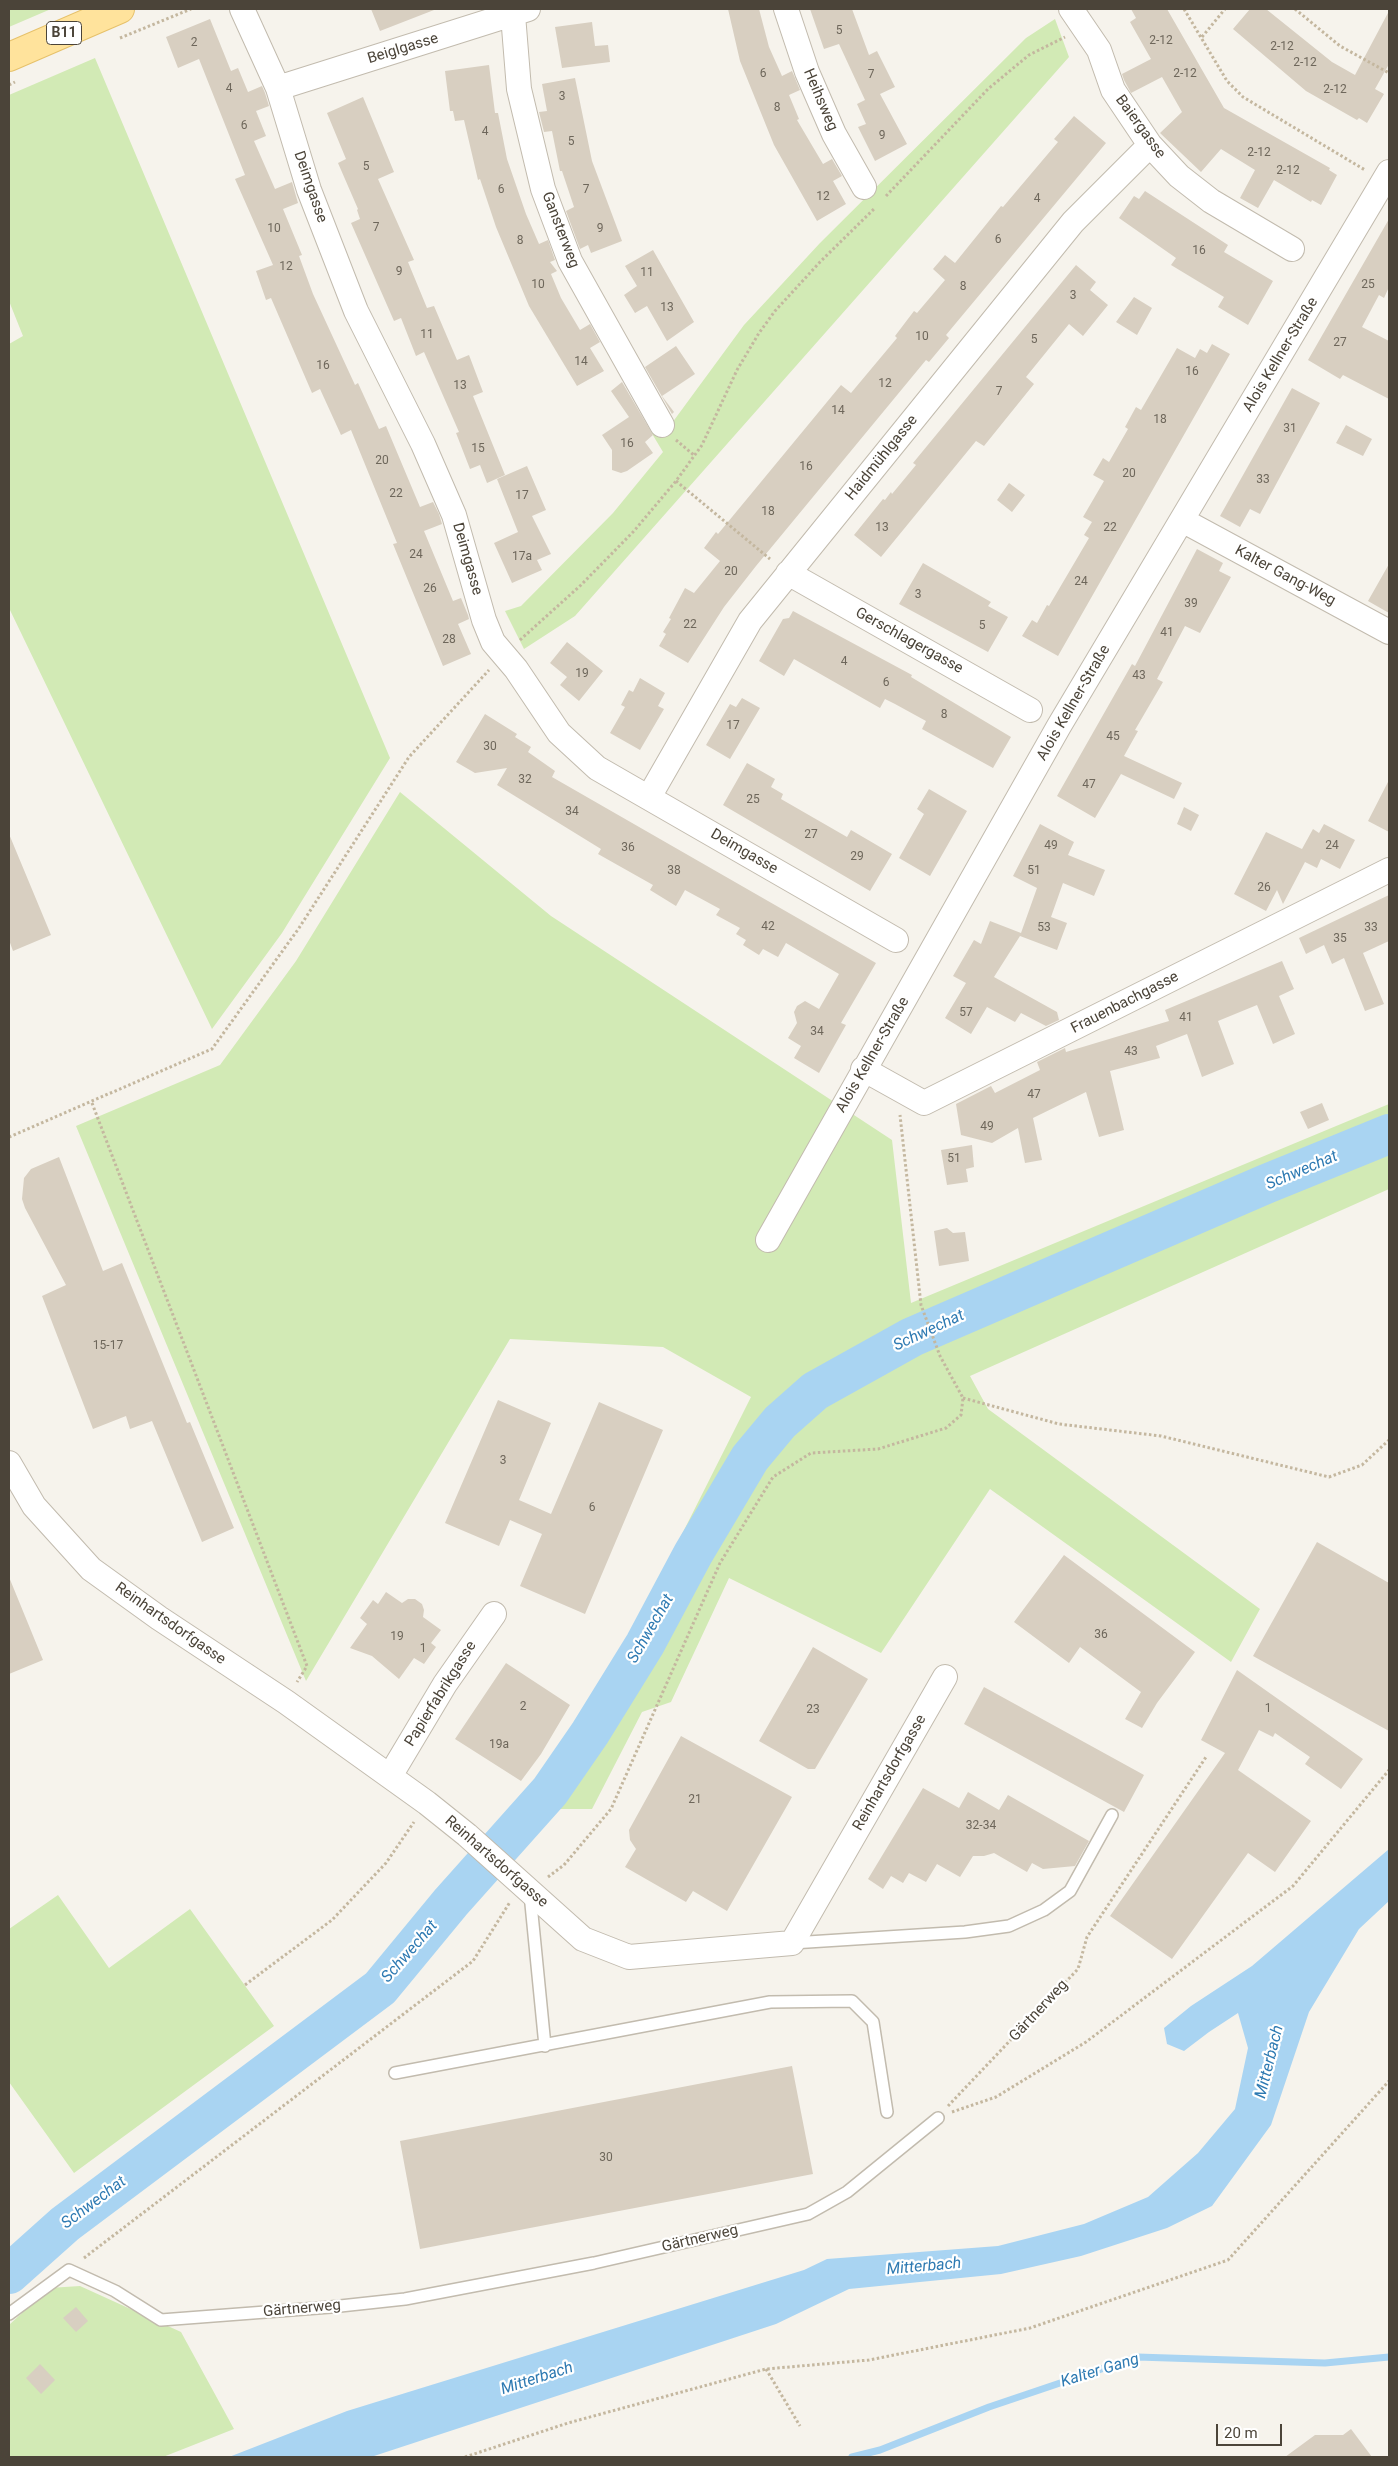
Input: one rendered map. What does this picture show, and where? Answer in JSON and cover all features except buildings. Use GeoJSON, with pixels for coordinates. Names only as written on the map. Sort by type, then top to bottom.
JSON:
{"type":"FeatureCollection","features":[{"type":"Feature","properties":{"kind":"main road","name":"B11"},"geometry":{"type":"LineString","coordinates":[[9,57],[120,9]]}},
{"type":"Feature","properties":{"kind":"street","name":"Deimgasse"},"geometry":{"type":"LineString","coordinates":[[242,9],[278,88],[309,190],[356,312],[423,444],[454,515],[484,620],[494,642],[559,733],[597,768],[896,940]]}},
{"type":"Feature","properties":{"kind":"street","name":"Heihsweg"},"geometry":{"type":"LineString","coordinates":[[786,9],[807,72],[834,134],[871,196]]}},
{"type":"Feature","properties":{"kind":"street","name":"Beiglgasse"},"geometry":{"type":"LineString","coordinates":[[278,88],[521,12]]}},
{"type":"Feature","properties":{"kind":"street","name":"Gansterweg"},"geometry":{"type":"LineString","coordinates":[[521,12],[519,89],[543,189],[570,262],[662,425]]}},
{"type":"Feature","properties":{"kind":"street","name":"Baiergasse"},"geometry":{"type":"LineString","coordinates":[[1077,17],[1099,50],[1113,90],[1150,145],[1179,176],[1211,201],[1292,249]]}},
{"type":"Feature","properties":{"kind":"street","name":"Haidmühlgasse"},"geometry":{"type":"LineString","coordinates":[[649,797],[750,621],[1073,222],[1150,145]]}},
{"type":"Feature","properties":{"kind":"street","name":"Alois Kellner-Straße"},"geometry":{"type":"LineString","coordinates":[[768,1240],[863,1069],[1059,726],[1385,186]]}},
{"type":"Feature","properties":{"kind":"street","name":"Kalter Gang-Weg"},"geometry":{"type":"LineString","coordinates":[[1182,520],[1389,632]]}},
{"type":"Feature","properties":{"kind":"street","name":"Gerschlagergasse"},"geometry":{"type":"LineString","coordinates":[[788,573],[1030,710]]}},
{"type":"Feature","properties":{"kind":"street","name":"Frauenbachgasse"},"geometry":{"type":"LineString","coordinates":[[863,1069],[924,1103],[1389,870]]}},
{"type":"Feature","properties":{"kind":"street","name":"Reinhartsdorfgasse"},"geometry":{"type":"LineString","coordinates":[[9,1463],[34,1506],[91,1569],[159,1618],[286,1702],[428,1803],[467,1835],[583,1939],[629,1957],[792,1943],[945,1677]]}},
{"type":"Feature","properties":{"kind":"street","name":"Papierfabrikgasse"},"geometry":{"type":"LineString","coordinates":[[390,1776],[445,1684],[494,1614]]}},
{"type":"Feature","properties":{"kind":"lane"},"geometry":{"type":"LineString","coordinates":[[792,1943],[965,1932],[1009,1926],[1044,1910],[1070,1891],[1112,1815]]}},
{"type":"Feature","properties":{"kind":"lane"},"geometry":{"type":"LineString","coordinates":[[529,1890],[545,2046]]}},
{"type":"Feature","properties":{"kind":"lane"},"geometry":{"type":"LineString","coordinates":[[395,2073],[770,2002],[852,2001],[873,2022],[887,2112]]}},
{"type":"Feature","properties":{"kind":"lane","name":"Gärtnerweg"},"geometry":{"type":"LineString","coordinates":[[68,2270],[115,2291],[161,2320],[331,2308],[405,2298],[594,2263],[808,2214],[848,2192],[938,2118]]}},
{"type":"Feature","properties":{"kind":"lane"},"geometry":{"type":"LineString","coordinates":[[9,2314],[68,2270]]}},
{"type":"Feature","properties":{"kind":"path"},"geometry":{"type":"LineString","coordinates":[[1184,9],[1227,81],[1243,97],[1385,186]]}},
{"type":"Feature","properties":{"kind":"path"},"geometry":{"type":"LineString","coordinates":[[1202,37],[1224,9]]}},
{"type":"Feature","properties":{"kind":"path"},"geometry":{"type":"LineString","coordinates":[[1295,9],[1340,46],[1389,73]]}},
{"type":"Feature","properties":{"kind":"path"},"geometry":{"type":"LineString","coordinates":[[885,198],[988,89],[1077,17]]}},
{"type":"Feature","properties":{"kind":"path"},"geometry":{"type":"LineString","coordinates":[[9,1137],[92,1103],[212,1049],[299,928],[409,757],[504,654],[581,585],[634,531],[676,481],[702,445],[737,370],[758,333],[814,269],[871,196]]}},
{"type":"Feature","properties":{"kind":"path"},"geometry":{"type":"LineString","coordinates":[[676,481],[788,573]]}},
{"type":"Feature","properties":{"kind":"path"},"geometry":{"type":"LineString","coordinates":[[68,2270],[473,1961],[509,1903],[564,1865],[611,1809],[720,1563],[773,1477],[811,1453],[878,1449],[946,1428],[961,1415],[962,1398],[940,1356],[921,1305],[898,1090]]}},
{"type":"Feature","properties":{"kind":"path"},"geometry":{"type":"LineString","coordinates":[[92,1103],[307,1666],[286,1702]]}},
{"type":"Feature","properties":{"kind":"path"},"geometry":{"type":"LineString","coordinates":[[962,1398],[1059,1424],[1161,1436],[1329,1477],[1362,1465],[1389,1440]]}},
{"type":"Feature","properties":{"kind":"path","name":"Gärtnerweg"},"geometry":{"type":"LineString","coordinates":[[938,2118],[1078,1969],[1087,1936],[1206,1757]]}},
{"type":"Feature","properties":{"kind":"path"},"geometry":{"type":"LineString","coordinates":[[938,2118],[996,2096],[1086,2042],[1293,1886],[1389,1770]]}},
{"type":"Feature","properties":{"kind":"path"},"geometry":{"type":"LineString","coordinates":[[245,1985],[332,1920],[386,1864],[428,1803]]}},
{"type":"Feature","properties":{"kind":"path"},"geometry":{"type":"LineString","coordinates":[[466,2457],[568,2423],[766,2369],[869,2360],[1030,2328],[1228,2260],[1389,2081]]}},
{"type":"Feature","properties":{"kind":"path"},"geometry":{"type":"LineString","coordinates":[[766,2369],[800,2426]]}},
{"type":"Feature","properties":{"kind":"green space"},"geometry":{"type":"Polygon","coordinates":[[[9,9],[51,9],[9,27],[9,9]]]}},
{"type":"Feature","properties":{"kind":"green space"},"geometry":{"type":"Polygon","coordinates":[[[1055,19],[1069,57],[575,616],[524,649],[505,611],[521,606],[613,513],[663,452],[651,432],[672,423],[744,325],[820,243],[1026,38],[1055,19]]]}},
{"type":"Feature","properties":{"kind":"green space"},"geometry":{"type":"Polygon","coordinates":[[[95,58],[390,758],[282,933],[212,1029],[9,608],[9,344],[23,336],[9,301],[9,95],[95,58]]]}},
{"type":"Feature","properties":{"kind":"green space"},"geometry":{"type":"Polygon","coordinates":[[[400,792],[551,916],[892,1140],[911,1303],[1389,1104],[1389,1189],[970,1376],[988,1409],[1260,1609],[1231,1662],[990,1489],[881,1653],[729,1578],[671,1702],[642,1712],[592,1809],[559,1809],[641,1671],[673,1552],[751,1397],[663,1347],[510,1339],[306,1681],[76,1126],[220,1065],[296,961],[400,792]]]}},
{"type":"Feature","properties":{"kind":"green space"},"geometry":{"type":"Polygon","coordinates":[[[58,1895],[109,1968],[190,1909],[274,2026],[74,2173],[9,2082],[9,1929],[58,1895]]]}},
{"type":"Feature","properties":{"kind":"green space"},"geometry":{"type":"Polygon","coordinates":[[[80,2286],[181,2332],[234,2429],[163,2457],[9,2457],[9,2325],[49,2288],[80,2286]]]}},
{"type":"Feature","properties":{"kind":"water","name":"Mitterbach"},"geometry":{"type":"Polygon","coordinates":[[[1389,1849],[1389,1901],[1359,1929],[1309,2012],[1271,2125],[1212,2206],[1167,2228],[1081,2256],[1001,2274],[849,2289],[776,2324],[371,2457],[229,2457],[347,2411],[804,2270],[827,2259],[998,2246],[1084,2224],[1148,2197],[1198,2153],[1235,2109],[1248,2048],[1238,2013],[1184,2051],[1167,2044],[1164,2028],[1191,2006],[1252,1966],[1389,1849]]]}},
{"type":"Feature","properties":{"kind":"waterway","name":"Schwechat"},"geometry":{"type":"LineString","coordinates":[[9,2274],[65,2224],[380,1988],[451,1902],[550,1791],[590,1733],[645,1644],[693,1554],[750,1458],[780,1422],[815,1391],[912,1337],[1266,1184],[1389,1134]]}},
{"type":"Feature","properties":{"kind":"waterway","name":"Kalter Gang"},"geometry":{"type":"LineString","coordinates":[[852,2457],[880,2450],[989,2407],[1137,2357],[1325,2363],[1389,2357]]}}]}
